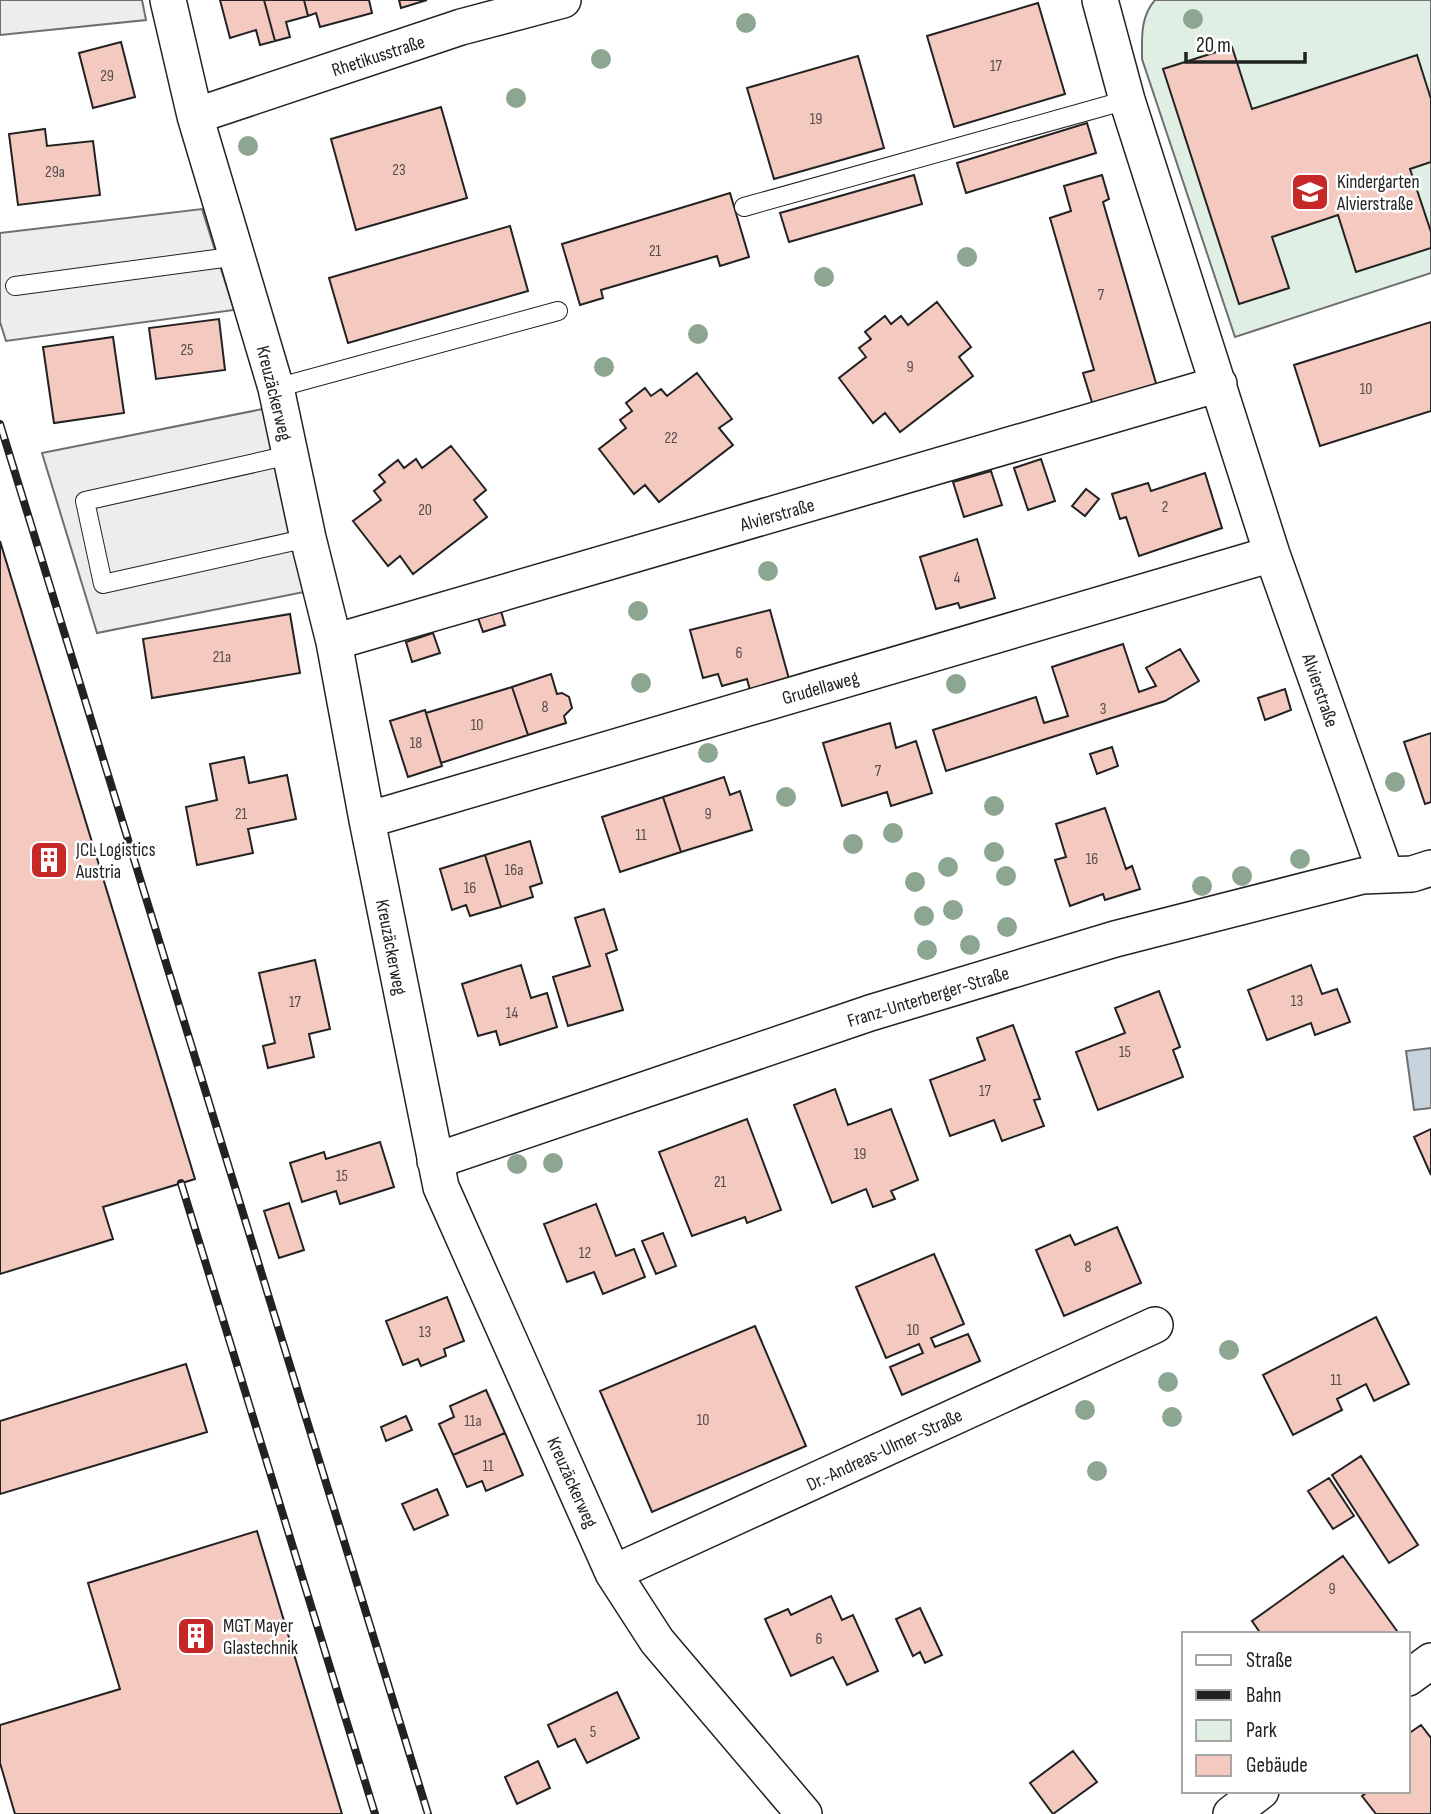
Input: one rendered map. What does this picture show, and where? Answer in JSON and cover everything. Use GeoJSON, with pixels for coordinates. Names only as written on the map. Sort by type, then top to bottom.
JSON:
{"type":"FeatureCollection","features":[{"type":"Feature","properties":{"kind":"street","name":"Kreuzäckerweg"},"geometry":{"type":"LineString","coordinates":[[167,0],[195,116],[276,388],[308,538],[334,642],[367,820],[442,1187],[613,1573],[657,1641],[804,1814]]}},
{"type":"Feature","properties":{"kind":"street","name":"Rhetikusstraße"},"geometry":{"type":"LineString","coordinates":[[195,116],[461,27],[563,0]]}},
{"type":"Feature","properties":{"kind":"street","name":"Alvierstraße"},"geometry":{"type":"LineString","coordinates":[[1100,0],[1128,100],[1272,554],[1386,875]]}},
{"type":"Feature","properties":{"kind":"street","name":"Alvierstraße"},"geometry":{"type":"LineString","coordinates":[[334,642],[1219,384]]}},
{"type":"Feature","properties":{"kind":"street","name":"Grudellaweg"},"geometry":{"type":"LineString","coordinates":[[367,820],[1272,554]]}},
{"type":"Feature","properties":{"kind":"street","name":"Franz-Unterberger-Straße"},"geometry":{"type":"LineString","coordinates":[[435,1161],[870,1013],[1063,954],[1362,876],[1412,874],[1431,868]]}},
{"type":"Feature","properties":{"kind":"street","name":"Dr.-Andreas-Ulmer-Straße"},"geometry":{"type":"LineString","coordinates":[[613,1573],[1155,1325]]}},
{"type":"Feature","properties":{"kind":"street"},"geometry":{"type":"LineString","coordinates":[[1410,1677],[1431,1661]]}},
{"type":"Feature","properties":{"kind":"street"},"geometry":{"type":"LineString","coordinates":[[1231,1814],[1258,1793]]}},
{"type":"Feature","properties":{"kind":"lane"},"geometry":{"type":"LineString","coordinates":[[744,207],[1128,100]]}},
{"type":"Feature","properties":{"kind":"lane"},"geometry":{"type":"LineString","coordinates":[[15,286],[238,256]]}},
{"type":"Feature","properties":{"kind":"lane"},"geometry":{"type":"LineString","coordinates":[[276,388],[558,311]]}},
{"type":"Feature","properties":{"kind":"lane"},"geometry":{"type":"LineString","coordinates":[[290,455],[85,500],[103,584],[308,538]]}},
{"type":"Feature","properties":{"kind":"green space"},"geometry":{"type":"Polygon","coordinates":[[[1155,0],[1431,0],[1431,273],[1235,337],[1142,59],[1144,21],[1155,0]]]}},
{"type":"Feature","properties":{"kind":"shaded area"},"geometry":{"type":"Polygon","coordinates":[[[0,0],[142,0],[146,20],[0,35],[0,0]]]}},
{"type":"Feature","properties":{"kind":"shaded area"},"geometry":{"type":"Polygon","coordinates":[[[202,209],[234,310],[6,341],[0,322],[0,233],[202,209]]]}},
{"type":"Feature","properties":{"kind":"shaded area"},"geometry":{"type":"Polygon","coordinates":[[[263,409],[304,592],[97,633],[42,453],[263,409]]]}},
{"type":"Feature","properties":{"kind":"shaded area"},"geometry":{"type":"Polygon","coordinates":[[[1431,1048],[1431,1108],[1414,1110],[1406,1051],[1431,1048]]]}},
{"type":"Feature","properties":{"kind":"building"},"geometry":{"type":"Polygon","coordinates":[[[220,0],[264,0],[275,41],[260,45],[256,30],[230,38],[220,0]]]}},
{"type":"Feature","properties":{"kind":"building"},"geometry":{"type":"Polygon","coordinates":[[[264,0],[304,0],[308,16],[286,22],[290,37],[275,41],[264,0]]]}},
{"type":"Feature","properties":{"kind":"building"},"geometry":{"type":"Polygon","coordinates":[[[304,0],[369,0],[372,13],[320,27],[316,13],[308,16],[304,0]]]}},
{"type":"Feature","properties":{"kind":"building"},"geometry":{"type":"Polygon","coordinates":[[[399,0],[427,0],[401,8],[399,0]]]}},
{"type":"Feature","properties":{"kind":"building"},"geometry":{"type":"Polygon","coordinates":[[[1038,3],[1065,94],[954,127],[927,36],[1038,3]]]}},
{"type":"Feature","properties":{"kind":"building"},"geometry":{"type":"Polygon","coordinates":[[[121,42],[135,97],[93,108],[79,53],[121,42]]]}},
{"type":"Feature","properties":{"kind":"building","name":"Kindergarten Alvierstraße"},"geometry":{"type":"Polygon","coordinates":[[[1232,47],[1252,109],[1417,55],[1431,99],[1431,162],[1410,169],[1431,232],[1431,248],[1356,272],[1338,215],[1272,237],[1289,288],[1239,304],[1163,69],[1232,47]]]}},
{"type":"Feature","properties":{"kind":"building"},"geometry":{"type":"Polygon","coordinates":[[[858,56],[884,148],[774,179],[747,88],[858,56]]]}},
{"type":"Feature","properties":{"kind":"building"},"geometry":{"type":"Polygon","coordinates":[[[441,107],[467,198],[356,230],[331,139],[441,107]]]}},
{"type":"Feature","properties":{"kind":"building"},"geometry":{"type":"Polygon","coordinates":[[[1087,123],[1096,153],[966,193],[957,163],[1087,123]]]}},
{"type":"Feature","properties":{"kind":"building"},"geometry":{"type":"Polygon","coordinates":[[[45,129],[47,146],[93,141],[100,195],[18,205],[9,134],[45,129]]]}},
{"type":"Feature","properties":{"kind":"building"},"geometry":{"type":"Polygon","coordinates":[[[914,175],[922,204],[789,242],[780,213],[914,175]]]}},
{"type":"Feature","properties":{"kind":"building"},"geometry":{"type":"Polygon","coordinates":[[[1102,175],[1109,199],[1103,202],[1158,390],[1094,409],[1083,373],[1094,370],[1050,218],[1071,211],[1064,186],[1102,175]]]}},
{"type":"Feature","properties":{"kind":"building"},"geometry":{"type":"Polygon","coordinates":[[[730,193],[749,257],[720,266],[717,256],[601,290],[603,298],[580,305],[562,244],[730,193]]]}},
{"type":"Feature","properties":{"kind":"building"},"geometry":{"type":"Polygon","coordinates":[[[510,226],[528,291],[348,343],[329,278],[510,226]]]}},
{"type":"Feature","properties":{"kind":"building"},"geometry":{"type":"Polygon","coordinates":[[[937,302],[971,347],[959,357],[973,376],[900,432],[885,413],[873,423],[839,378],[866,357],[859,348],[871,339],[865,332],[885,316],[891,324],[901,316],[908,325],[937,302]]]}},
{"type":"Feature","properties":{"kind":"building"},"geometry":{"type":"Polygon","coordinates":[[[219,319],[225,370],[156,379],[149,328],[219,319]]]}},
{"type":"Feature","properties":{"kind":"building"},"geometry":{"type":"Polygon","coordinates":[[[1431,322],[1431,411],[1320,446],[1294,365],[1431,322]]]}},
{"type":"Feature","properties":{"kind":"building"},"geometry":{"type":"Polygon","coordinates":[[[113,337],[124,413],[54,423],[43,347],[113,337]]]}},
{"type":"Feature","properties":{"kind":"building"},"geometry":{"type":"Polygon","coordinates":[[[697,373],[732,419],[719,428],[733,445],[659,502],[645,485],[634,494],[599,449],[626,428],[620,420],[632,411],[626,403],[645,388],[651,396],[661,389],[667,396],[697,373]]]}},
{"type":"Feature","properties":{"kind":"building"},"geometry":{"type":"Polygon","coordinates":[[[451,446],[486,490],[474,500],[487,517],[413,574],[400,556],[388,566],[353,521],[381,500],[374,491],[385,482],[379,475],[398,460],[404,468],[416,459],[422,468],[451,446]]]}},
{"type":"Feature","properties":{"kind":"building"},"geometry":{"type":"Polygon","coordinates":[[[1041,459],[1055,501],[1028,510],[1014,468],[1041,459]]]}},
{"type":"Feature","properties":{"kind":"building"},"geometry":{"type":"Polygon","coordinates":[[[991,471],[1002,505],[964,517],[953,482],[991,471]]]}},
{"type":"Feature","properties":{"kind":"building"},"geometry":{"type":"Polygon","coordinates":[[[1205,473],[1222,528],[1139,556],[1126,517],[1120,519],[1112,494],[1148,483],[1151,491],[1205,473]]]}},
{"type":"Feature","properties":{"kind":"building"},"geometry":{"type":"Polygon","coordinates":[[[1086,489],[1099,499],[1085,516],[1072,506],[1086,489]]]}},
{"type":"Feature","properties":{"kind":"building"},"geometry":{"type":"Polygon","coordinates":[[[977,539],[995,598],[960,608],[958,603],[936,609],[920,557],[977,539]]]}},
{"type":"Feature","properties":{"kind":"building","name":"JCL Logistics Austria"},"geometry":{"type":"Polygon","coordinates":[[[0,541],[195,1179],[103,1207],[113,1239],[0,1274],[0,541]]]}},
{"type":"Feature","properties":{"kind":"building"},"geometry":{"type":"Polygon","coordinates":[[[770,610],[789,679],[750,690],[747,679],[722,686],[718,674],[703,678],[690,630],[770,610]]]}},
{"type":"Feature","properties":{"kind":"building"},"geometry":{"type":"Polygon","coordinates":[[[501,611],[505,625],[483,632],[478,618],[501,611]]]}},
{"type":"Feature","properties":{"kind":"building"},"geometry":{"type":"Polygon","coordinates":[[[290,614],[300,673],[152,698],[143,639],[290,614]]]}},
{"type":"Feature","properties":{"kind":"building"},"geometry":{"type":"Polygon","coordinates":[[[433,633],[440,653],[412,662],[406,642],[433,633]]]}},
{"type":"Feature","properties":{"kind":"building"},"geometry":{"type":"Polygon","coordinates":[[[1123,644],[1139,692],[1156,686],[1146,668],[1180,649],[1199,681],[1165,701],[946,771],[933,730],[1036,697],[1044,723],[1068,716],[1052,667],[1123,644]]]}},
{"type":"Feature","properties":{"kind":"building"},"geometry":{"type":"Polygon","coordinates":[[[551,674],[557,694],[562,693],[569,697],[572,708],[564,716],[566,723],[528,735],[512,687],[551,674]]]}},
{"type":"Feature","properties":{"kind":"building"},"geometry":{"type":"Polygon","coordinates":[[[512,687],[528,735],[441,763],[426,713],[512,687]]]}},
{"type":"Feature","properties":{"kind":"building"},"geometry":{"type":"Polygon","coordinates":[[[1285,689],[1291,710],[1265,720],[1258,698],[1285,689]]]}},
{"type":"Feature","properties":{"kind":"building"},"geometry":{"type":"Polygon","coordinates":[[[425,710],[442,766],[408,777],[390,721],[425,710]]]}},
{"type":"Feature","properties":{"kind":"building"},"geometry":{"type":"Polygon","coordinates":[[[890,723],[896,748],[916,741],[932,793],[891,806],[887,792],[842,806],[823,743],[890,723]]]}},
{"type":"Feature","properties":{"kind":"building"},"geometry":{"type":"Polygon","coordinates":[[[1431,733],[1431,802],[1425,804],[1404,742],[1431,733]]]}},
{"type":"Feature","properties":{"kind":"building"},"geometry":{"type":"Polygon","coordinates":[[[1112,747],[1118,766],[1097,774],[1090,754],[1112,747]]]}},
{"type":"Feature","properties":{"kind":"building"},"geometry":{"type":"Polygon","coordinates":[[[244,757],[249,783],[287,775],[296,819],[248,829],[253,853],[197,865],[186,807],[217,800],[210,764],[244,757]]]}},
{"type":"Feature","properties":{"kind":"building"},"geometry":{"type":"Polygon","coordinates":[[[724,777],[730,795],[740,791],[752,830],[681,852],[663,797],[724,777]]]}},
{"type":"Feature","properties":{"kind":"building"},"geometry":{"type":"Polygon","coordinates":[[[663,797],[681,852],[620,872],[602,817],[663,797]]]}},
{"type":"Feature","properties":{"kind":"building"},"geometry":{"type":"Polygon","coordinates":[[[1105,808],[1126,869],[1132,866],[1140,889],[1105,900],[1103,894],[1070,906],[1055,860],[1066,857],[1056,824],[1105,808]]]}},
{"type":"Feature","properties":{"kind":"building"},"geometry":{"type":"Polygon","coordinates":[[[530,841],[542,883],[530,887],[533,897],[501,907],[485,855],[530,841]]]}},
{"type":"Feature","properties":{"kind":"building"},"geometry":{"type":"Polygon","coordinates":[[[485,855],[501,907],[470,916],[466,905],[452,910],[440,869],[485,855]]]}},
{"type":"Feature","properties":{"kind":"building"},"geometry":{"type":"Polygon","coordinates":[[[604,909],[617,950],[606,954],[623,1010],[568,1026],[553,977],[590,966],[575,918],[604,909]]]}},
{"type":"Feature","properties":{"kind":"building"},"geometry":{"type":"Polygon","coordinates":[[[315,960],[330,1029],[309,1034],[314,1057],[268,1068],[263,1046],[275,1043],[259,973],[315,960]]]}},
{"type":"Feature","properties":{"kind":"building"},"geometry":{"type":"Polygon","coordinates":[[[521,965],[531,998],[547,993],[557,1027],[500,1045],[496,1031],[478,1036],[462,984],[521,965]]]}},
{"type":"Feature","properties":{"kind":"building"},"geometry":{"type":"Polygon","coordinates":[[[1311,965],[1322,994],[1337,989],[1350,1022],[1315,1035],[1311,1023],[1267,1040],[1248,990],[1311,965]]]}},
{"type":"Feature","properties":{"kind":"building"},"geometry":{"type":"Polygon","coordinates":[[[1159,991],[1180,1047],[1173,1050],[1183,1077],[1098,1110],[1076,1052],[1125,1033],[1115,1008],[1159,991]]]}},
{"type":"Feature","properties":{"kind":"building"},"geometry":{"type":"Polygon","coordinates":[[[1013,1025],[1040,1099],[1034,1100],[1044,1126],[1002,1141],[994,1120],[950,1136],[930,1080],[985,1060],[977,1038],[1013,1025]]]}},
{"type":"Feature","properties":{"kind":"building"},"geometry":{"type":"Polygon","coordinates":[[[835,1089],[848,1125],[891,1109],[918,1180],[891,1191],[895,1199],[873,1207],[866,1189],[832,1203],[794,1105],[835,1089]]]}},
{"type":"Feature","properties":{"kind":"building"},"geometry":{"type":"Polygon","coordinates":[[[747,1119],[781,1210],[747,1223],[745,1217],[692,1236],[659,1152],[747,1119]]]}},
{"type":"Feature","properties":{"kind":"building"},"geometry":{"type":"Polygon","coordinates":[[[1431,1129],[1431,1175],[1414,1137],[1431,1129]]]}},
{"type":"Feature","properties":{"kind":"building"},"geometry":{"type":"Polygon","coordinates":[[[380,1142],[394,1187],[340,1204],[336,1191],[302,1202],[290,1163],[324,1152],[326,1159],[380,1142]]]}},
{"type":"Feature","properties":{"kind":"building"},"geometry":{"type":"Polygon","coordinates":[[[289,1203],[304,1250],[279,1258],[264,1211],[289,1203]]]}},
{"type":"Feature","properties":{"kind":"building"},"geometry":{"type":"Polygon","coordinates":[[[596,1204],[616,1256],[634,1249],[645,1277],[603,1294],[594,1272],[567,1282],[544,1224],[596,1204]]]}},
{"type":"Feature","properties":{"kind":"building"},"geometry":{"type":"Polygon","coordinates":[[[1117,1227],[1141,1283],[1064,1316],[1036,1250],[1070,1235],[1075,1245],[1117,1227]]]}},
{"type":"Feature","properties":{"kind":"building"},"geometry":{"type":"Polygon","coordinates":[[[663,1233],[676,1266],[656,1274],[642,1241],[663,1233]]]}},
{"type":"Feature","properties":{"kind":"building"},"geometry":{"type":"Polygon","coordinates":[[[934,1254],[964,1324],[931,1338],[935,1347],[968,1334],[980,1361],[902,1395],[890,1367],[923,1353],[919,1344],[886,1358],[856,1287],[934,1254]]]}},
{"type":"Feature","properties":{"kind":"building"},"geometry":{"type":"Polygon","coordinates":[[[447,1297],[464,1341],[444,1349],[446,1356],[421,1366],[418,1359],[403,1365],[386,1321],[447,1297]]]}},
{"type":"Feature","properties":{"kind":"building"},"geometry":{"type":"Polygon","coordinates":[[[1376,1317],[1409,1384],[1374,1401],[1366,1384],[1337,1399],[1342,1410],[1293,1435],[1263,1375],[1376,1317]]]}},
{"type":"Feature","properties":{"kind":"building"},"geometry":{"type":"Polygon","coordinates":[[[755,1326],[806,1446],[652,1512],[600,1391],[755,1326]]]}},
{"type":"Feature","properties":{"kind":"building"},"geometry":{"type":"Polygon","coordinates":[[[186,1364],[207,1432],[0,1494],[0,1421],[186,1364]]]}},
{"type":"Feature","properties":{"kind":"building"},"geometry":{"type":"Polygon","coordinates":[[[486,1390],[505,1433],[453,1455],[439,1424],[454,1417],[450,1406],[486,1390]]]}},
{"type":"Feature","properties":{"kind":"building"},"geometry":{"type":"Polygon","coordinates":[[[406,1416],[412,1430],[386,1441],[381,1427],[406,1416]]]}},
{"type":"Feature","properties":{"kind":"building"},"geometry":{"type":"Polygon","coordinates":[[[505,1433],[523,1475],[486,1491],[482,1481],[467,1487],[453,1455],[505,1433]]]}},
{"type":"Feature","properties":{"kind":"building"},"geometry":{"type":"Polygon","coordinates":[[[1361,1456],[1418,1545],[1389,1563],[1332,1475],[1361,1456]]]}},
{"type":"Feature","properties":{"kind":"building"},"geometry":{"type":"Polygon","coordinates":[[[1329,1478],[1354,1516],[1333,1529],[1308,1491],[1329,1478]]]}},
{"type":"Feature","properties":{"kind":"building"},"geometry":{"type":"Polygon","coordinates":[[[437,1489],[448,1515],[414,1530],[402,1504],[437,1489]]]}},
{"type":"Feature","properties":{"kind":"building","name":"MGT Mayer Glastechnik"},"geometry":{"type":"Polygon","coordinates":[[[257,1531],[342,1814],[15,1814],[0,1763],[0,1725],[120,1689],[88,1583],[257,1531]]]}},
{"type":"Feature","properties":{"kind":"building"},"geometry":{"type":"Polygon","coordinates":[[[1343,1556],[1397,1631],[1260,1632],[1252,1621],[1343,1556]]]}},
{"type":"Feature","properties":{"kind":"building"},"geometry":{"type":"Polygon","coordinates":[[[831,1596],[842,1620],[853,1615],[878,1671],[847,1685],[833,1657],[791,1676],[765,1619],[788,1609],[791,1615],[831,1596]]]}},
{"type":"Feature","properties":{"kind":"building"},"geometry":{"type":"Polygon","coordinates":[[[920,1608],[942,1655],[925,1663],[920,1652],[913,1656],[896,1619],[920,1608]]]}},
{"type":"Feature","properties":{"kind":"building"},"geometry":{"type":"Polygon","coordinates":[[[617,1692],[639,1738],[587,1763],[575,1739],[558,1747],[548,1725],[617,1692]]]}},
{"type":"Feature","properties":{"kind":"building"},"geometry":{"type":"Polygon","coordinates":[[[1421,1725],[1431,1738],[1431,1814],[1376,1814],[1362,1796],[1366,1793],[1410,1793],[1410,1733],[1421,1725]]]}},
{"type":"Feature","properties":{"kind":"building"},"geometry":{"type":"Polygon","coordinates":[[[1073,1751],[1097,1782],[1053,1814],[1030,1783],[1073,1751]]]}},
{"type":"Feature","properties":{"kind":"building"},"geometry":{"type":"Polygon","coordinates":[[[538,1761],[550,1788],[517,1804],[505,1777],[538,1761]]]}},
{"type":"Feature","properties":{"kind":"railway"},"geometry":{"type":"LineString","coordinates":[[0,424],[428,1814]]}},
{"type":"Feature","properties":{"kind":"railway"},"geometry":{"type":"LineString","coordinates":[[181,1183],[375,1814]]}},
{"type":"Feature","properties":{"kind":"place","name":"Kindergarten Alvierstraße"},"geometry":{"type":"Point","coordinates":[1310,192]}},
{"type":"Feature","properties":{"kind":"place","name":"JCL Logistics Austria"},"geometry":{"type":"Point","coordinates":[49,860]}},
{"type":"Feature","properties":{"kind":"place","name":"MGT Mayer Glastechnik"},"geometry":{"type":"Point","coordinates":[196,1636]}}]}
